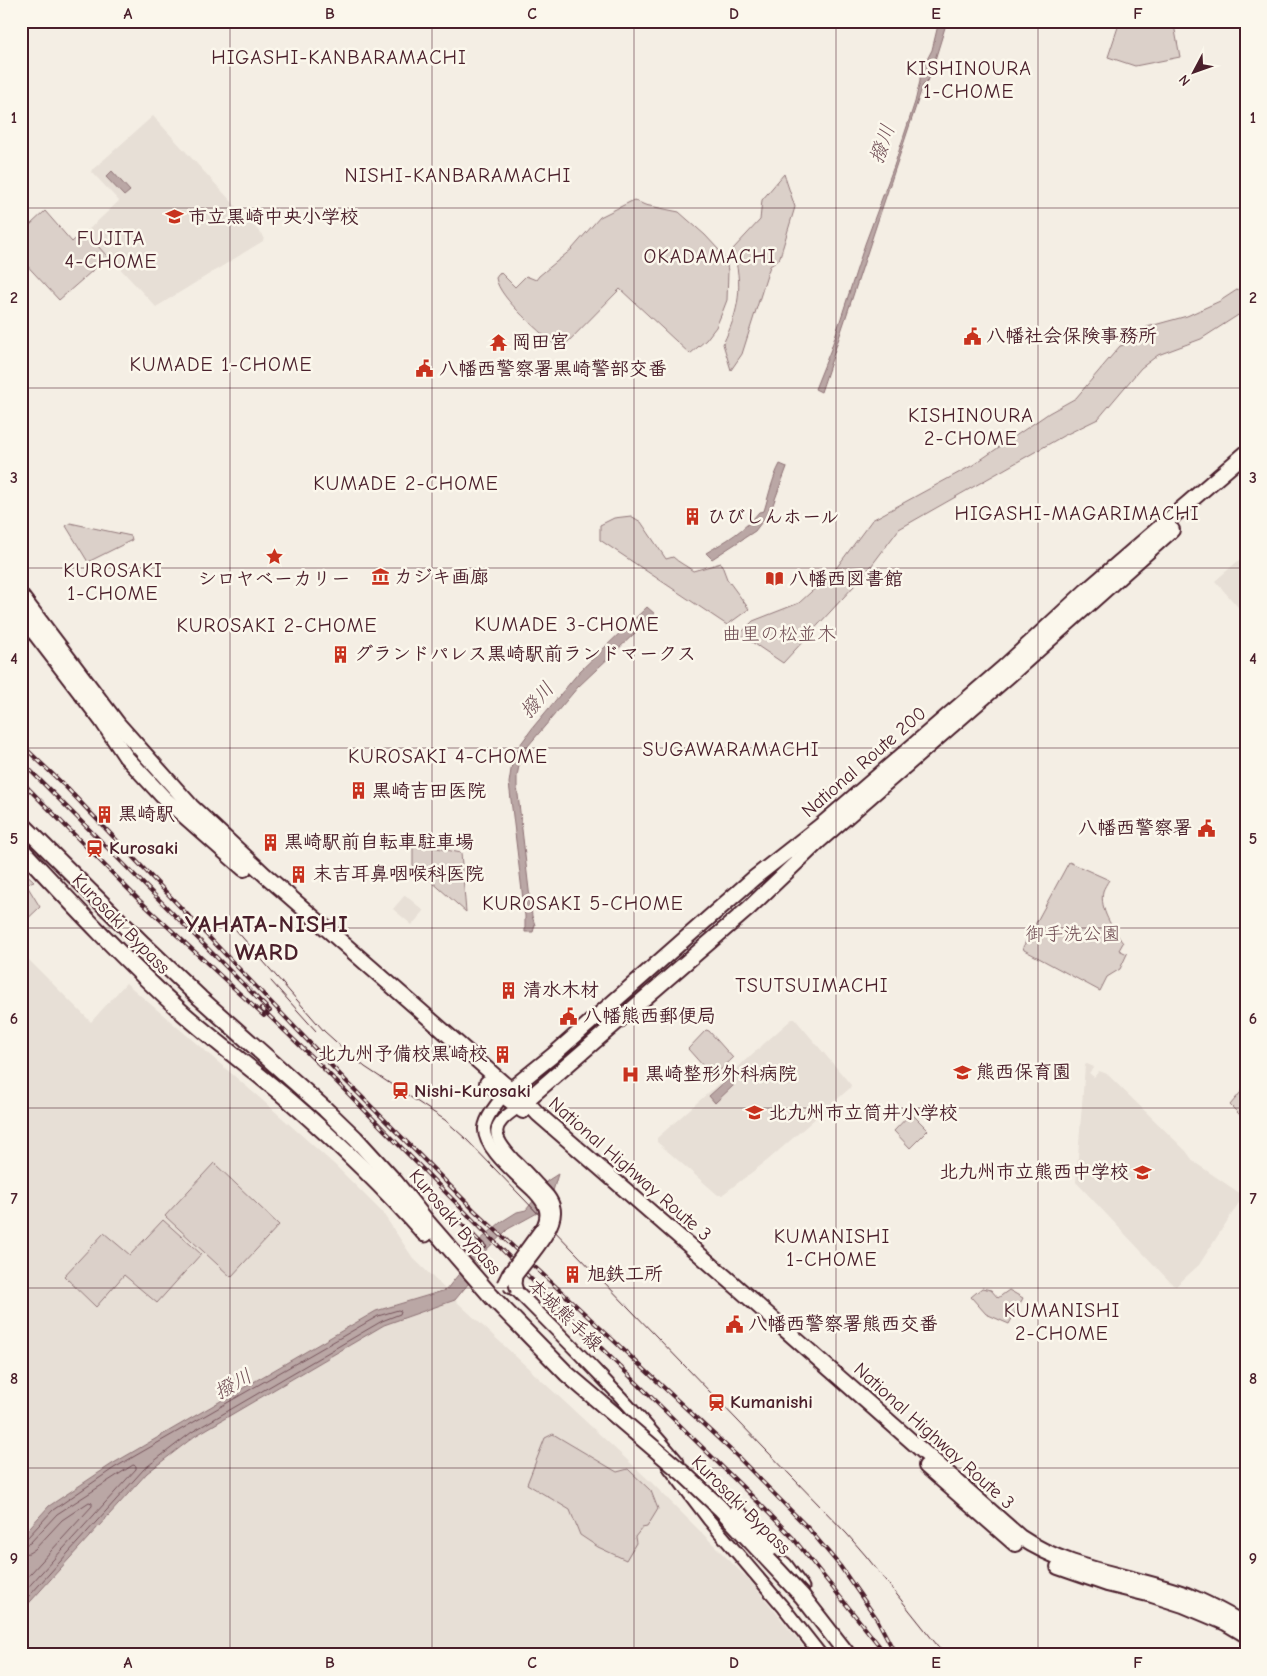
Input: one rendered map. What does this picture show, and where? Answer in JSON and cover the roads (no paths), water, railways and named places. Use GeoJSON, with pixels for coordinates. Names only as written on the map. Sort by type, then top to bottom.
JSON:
{"type":"FeatureCollection","features":[{"type":"Feature","properties":{"kind":"highway","name":"National Route 200"},"geometry":{"type":"LineString","coordinates":[[507,1091],[552,1056],[754,878],[820,826],[893,763],[1004,667],[1086,591],[1246,453]]}},
{"type":"Feature","properties":{"kind":"highway","name":"National Route 200"},"geometry":{"type":"LineString","coordinates":[[522,1104],[749,908],[819,841],[1011,674],[1246,465]]}},
{"type":"Feature","properties":{"kind":"highway","name":"National Highway Route 3"},"geometry":{"type":"LineString","coordinates":[[21,596],[118,724],[191,806],[346,947],[503,1083],[507,1091]]}},
{"type":"Feature","properties":{"kind":"highway","name":"National Highway Route 3"},"geometry":{"type":"LineString","coordinates":[[21,615],[102,721],[126,757],[164,798],[449,1050],[507,1091],[522,1104],[959,1497],[1020,1548],[1032,1556],[1078,1575],[1152,1594],[1183,1605],[1226,1623],[1246,1635]]}},
{"type":"Feature","properties":{"kind":"highway","name":"Kurosaki Bypass"},"geometry":{"type":"LineString","coordinates":[[21,823],[157,958],[355,1138],[395,1182],[492,1297],[567,1374],[684,1474],[720,1508],[802,1596],[848,1655]]}},
{"type":"Feature","properties":{"kind":"highway"},"geometry":{"type":"LineString","coordinates":[[21,832],[109,923],[195,1004],[355,1138]]}},
{"type":"Feature","properties":{"kind":"highway"},"geometry":{"type":"LineString","coordinates":[[21,842],[80,901],[108,933],[289,1100]]}},
{"type":"Feature","properties":{"kind":"highway","name":"Kurosaki Bypass"},"geometry":{"type":"LineString","coordinates":[[21,849],[141,975],[185,1015],[289,1100],[340,1146],[392,1198],[486,1304],[528,1347],[607,1421],[676,1481],[754,1557],[837,1655]]}},
{"type":"Feature","properties":{"kind":"highway","name":"National Highway Route 3"},"geometry":{"type":"LineString","coordinates":[[522,1104],[538,1114],[1020,1537],[1035,1548],[1069,1562],[1187,1595],[1246,1624]]}},
{"type":"Feature","properties":{"kind":"highway"},"geometry":{"type":"LineString","coordinates":[[528,1334],[696,1473],[755,1529],[784,1565],[821,1620],[829,1640]]}},
{"type":"Feature","properties":{"kind":"main road"},"geometry":{"type":"LineString","coordinates":[[503,1284],[516,1276],[548,1233],[554,1221],[552,1202],[494,1151],[484,1132],[492,1109],[507,1091]]}},
{"type":"Feature","properties":{"kind":"main road"},"geometry":{"type":"LineString","coordinates":[[503,1284],[546,1220],[545,1207],[536,1188],[500,1145],[497,1136],[498,1126],[502,1119],[522,1104]]}},
{"type":"Feature","properties":{"kind":"main road"},"geometry":{"type":"LineString","coordinates":[[516,1276],[515,1284],[517,1291]]}},
{"type":"Feature","properties":{"kind":"main road","name":"本城熊手線"},"geometry":{"type":"LineString","coordinates":[[503,1284],[513,1298],[635,1411],[724,1517],[793,1594],[829,1640],[837,1655]]}},
{"type":"Feature","properties":{"kind":"main road","name":"本城熊手線"},"geometry":{"type":"LineString","coordinates":[[503,1284],[517,1291],[584,1362],[654,1447],[709,1520],[784,1608],[821,1655]]}},
{"type":"Feature","properties":{"kind":"water"},"geometry":{"type":"Polygon","coordinates":[[[939,21],[947,21],[929,79],[923,85],[821,392],[815,389],[831,349],[865,244],[894,166],[915,102],[920,73],[932,50],[939,21]]]}},
{"type":"Feature","properties":{"kind":"water"},"geometry":{"type":"Polygon","coordinates":[[[112,171],[130,191],[124,196],[106,177],[112,171]]]}},
{"type":"Feature","properties":{"kind":"water"},"geometry":{"type":"Polygon","coordinates":[[[780,464],[787,467],[771,510],[755,531],[712,559],[706,553],[728,540],[759,512],[764,511],[780,464]]]}},
{"type":"Feature","properties":{"kind":"water"},"geometry":{"type":"Polygon","coordinates":[[[647,607],[655,614],[578,687],[528,746],[520,761],[517,786],[532,916],[535,925],[533,932],[525,932],[525,916],[509,783],[512,763],[520,745],[534,726],[580,671],[647,607]]]}},
{"type":"Feature","properties":{"kind":"water"},"geometry":{"type":"Polygon","coordinates":[[[728,1079],[734,1085],[715,1103],[709,1096],[728,1079]]]}},
{"type":"Feature","properties":{"kind":"water"},"geometry":{"type":"Polygon","coordinates":[[[558,1174],[553,1191],[539,1212],[508,1229],[482,1254],[478,1272],[455,1300],[384,1325],[195,1436],[147,1473],[21,1612],[21,1537],[49,1506],[112,1464],[376,1311],[446,1290],[462,1270],[471,1248],[501,1222],[517,1212],[526,1210],[547,1181],[558,1174]]]}},
{"type":"Feature","properties":{"kind":"tram line"},"geometry":{"type":"LineString","coordinates":[[236,930],[324,1031],[365,1067],[445,1120],[466,1139],[847,1534],[945,1655]]}},
{"type":"Feature","properties":{"kind":"tram line"},"geometry":{"type":"LineString","coordinates":[[271,981],[316,1031]]}},
{"type":"Feature","properties":{"kind":"railway"},"geometry":{"type":"LineString","coordinates":[[21,744],[65,786],[346,1081],[475,1211],[736,1455],[809,1529],[840,1566],[877,1619],[896,1655]]}},
{"type":"Feature","properties":{"kind":"railway"},"geometry":{"type":"LineString","coordinates":[[21,761],[270,1011]]}},
{"type":"Feature","properties":{"kind":"railway"},"geometry":{"type":"LineString","coordinates":[[21,781],[139,900],[264,1016]]}},
{"type":"Feature","properties":{"kind":"railway"},"geometry":{"type":"LineString","coordinates":[[261,1008],[793,1538],[885,1653]]}},
{"type":"Feature","properties":{"kind":"railway"},"geometry":{"type":"LineString","coordinates":[[459,1221],[485,1247]]}},
{"type":"Feature","properties":{"kind":"place","name":"市立黒崎中央小学校"},"geometry":{"type":"Point","coordinates":[174,217]}},
{"type":"Feature","properties":{"kind":"place","name":"八幡社会保険事務所"},"geometry":{"type":"Point","coordinates":[972,336]}},
{"type":"Feature","properties":{"kind":"place","name":"岡田宮"},"geometry":{"type":"Point","coordinates":[498,342]}},
{"type":"Feature","properties":{"kind":"place","name":"八幡西警察署黒崎警部交番"},"geometry":{"type":"Point","coordinates":[425,369]}},
{"type":"Feature","properties":{"kind":"place","name":"ひびしんホール"},"geometry":{"type":"Point","coordinates":[693,517]}},
{"type":"Feature","properties":{"kind":"place","name":"シロヤベーカリー"},"geometry":{"type":"Point","coordinates":[274,556]}},
{"type":"Feature","properties":{"kind":"place","name":"カジキ画廊"},"geometry":{"type":"Point","coordinates":[380,577]}},
{"type":"Feature","properties":{"kind":"place","name":"八幡西図書館"},"geometry":{"type":"Point","coordinates":[775,579]}},
{"type":"Feature","properties":{"kind":"place","name":"グランドパレス黒崎駅前ランドマークス"},"geometry":{"type":"Point","coordinates":[340,654]}},
{"type":"Feature","properties":{"kind":"place","name":"黒崎吉田医院"},"geometry":{"type":"Point","coordinates":[358,791]}},
{"type":"Feature","properties":{"kind":"place","name":"黒崎駅"},"geometry":{"type":"Point","coordinates":[104,814]}},
{"type":"Feature","properties":{"kind":"place","name":"八幡西警察署"},"geometry":{"type":"Point","coordinates":[1206,828]}},
{"type":"Feature","properties":{"kind":"place","name":"黒崎駅前自転車駐車場"},"geometry":{"type":"Point","coordinates":[270,842]}},
{"type":"Feature","properties":{"kind":"place","name":"Kurosaki"},"geometry":{"type":"Point","coordinates":[95,848]}},
{"type":"Feature","properties":{"kind":"place","name":"末吉耳鼻咽喉科医院"},"geometry":{"type":"Point","coordinates":[299,874]}},
{"type":"Feature","properties":{"kind":"place","name":"清水木材"},"geometry":{"type":"Point","coordinates":[509,990]}},
{"type":"Feature","properties":{"kind":"place","name":"八幡熊西郵便局"},"geometry":{"type":"Point","coordinates":[569,1016]}},
{"type":"Feature","properties":{"kind":"place","name":"北九州予備校黒崎校"},"geometry":{"type":"Point","coordinates":[502,1054]}},
{"type":"Feature","properties":{"kind":"place","name":"熊西保育園"},"geometry":{"type":"Point","coordinates":[962,1072]}},
{"type":"Feature","properties":{"kind":"place","name":"黒崎整形外科病院"},"geometry":{"type":"Point","coordinates":[631,1074]}},
{"type":"Feature","properties":{"kind":"place","name":"Nishi-Kurosaki"},"geometry":{"type":"Point","coordinates":[400,1091]}},
{"type":"Feature","properties":{"kind":"place","name":"北九州市立筒井小学校"},"geometry":{"type":"Point","coordinates":[754,1113]}},
{"type":"Feature","properties":{"kind":"place","name":"北九州市立熊西中学校"},"geometry":{"type":"Point","coordinates":[1143,1172]}},
{"type":"Feature","properties":{"kind":"place","name":"旭鉄工所"},"geometry":{"type":"Point","coordinates":[573,1274]}},
{"type":"Feature","properties":{"kind":"place","name":"八幡西警察署熊西交番"},"geometry":{"type":"Point","coordinates":[734,1324]}},
{"type":"Feature","properties":{"kind":"place","name":"Kumanishi"},"geometry":{"type":"Point","coordinates":[716,1402]}},
{"type":"Feature","properties":{"kind":"district","name":"HIGASHI-KANBARAMACHI"},"geometry":{"type":"Point","coordinates":[339,57]}},
{"type":"Feature","properties":{"kind":"district","name":"KISHINOURA 1-CHOME"},"geometry":{"type":"Point","coordinates":[969,80]}},
{"type":"Feature","properties":{"kind":"district","name":"NISHI-KANBARAMACHI"},"geometry":{"type":"Point","coordinates":[458,175]}},
{"type":"Feature","properties":{"kind":"district","name":"FUJITA 4-CHOME"},"geometry":{"type":"Point","coordinates":[111,250]}},
{"type":"Feature","properties":{"kind":"district","name":"OKADAMACHI"},"geometry":{"type":"Point","coordinates":[710,256]}},
{"type":"Feature","properties":{"kind":"district","name":"KUMADE 1-CHOME"},"geometry":{"type":"Point","coordinates":[221,364]}},
{"type":"Feature","properties":{"kind":"district","name":"KISHINOURA 2-CHOME"},"geometry":{"type":"Point","coordinates":[971,426]}},
{"type":"Feature","properties":{"kind":"district","name":"KUMADE 2-CHOME"},"geometry":{"type":"Point","coordinates":[406,483]}},
{"type":"Feature","properties":{"kind":"district","name":"HIGASHI-MAGARIMACHI"},"geometry":{"type":"Point","coordinates":[1077,513]}},
{"type":"Feature","properties":{"kind":"district","name":"KUROSAKI 1-CHOME"},"geometry":{"type":"Point","coordinates":[113,582]}},
{"type":"Feature","properties":{"kind":"district","name":"KUMADE 3-CHOME"},"geometry":{"type":"Point","coordinates":[567,624]}},
{"type":"Feature","properties":{"kind":"district","name":"KUROSAKI 2-CHOME"},"geometry":{"type":"Point","coordinates":[277,625]}},
{"type":"Feature","properties":{"kind":"district","name":"SUGAWARAMACHI"},"geometry":{"type":"Point","coordinates":[731,749]}},
{"type":"Feature","properties":{"kind":"district","name":"KUROSAKI 4-CHOME"},"geometry":{"type":"Point","coordinates":[448,756]}},
{"type":"Feature","properties":{"kind":"district","name":"KUROSAKI 5-CHOME"},"geometry":{"type":"Point","coordinates":[583,903]}},
{"type":"Feature","properties":{"kind":"district","name":"YAHATA-NISHI WARD"},"geometry":{"type":"Point","coordinates":[267,938]}},
{"type":"Feature","properties":{"kind":"district","name":"TSUTSUIMACHI"},"geometry":{"type":"Point","coordinates":[812,985]}},
{"type":"Feature","properties":{"kind":"district","name":"KUMANISHI 1-CHOME"},"geometry":{"type":"Point","coordinates":[832,1248]}},
{"type":"Feature","properties":{"kind":"district","name":"KUMANISHI 2-CHOME"},"geometry":{"type":"Point","coordinates":[1062,1322]}},
{"type":"Feature","properties":{"kind":"water label","name":"撥川"},"geometry":{"type":"Point","coordinates":[882,144]}},
{"type":"Feature","properties":{"kind":"water label","name":"撥川"},"geometry":{"type":"Point","coordinates":[537,700]}},
{"type":"Feature","properties":{"kind":"water label","name":"撥川"},"geometry":{"type":"Point","coordinates":[233,1384]}},
{"type":"Feature","properties":{"kind":"park label","name":"曲里の松並木"},"geometry":{"type":"Point","coordinates":[779,634]}},
{"type":"Feature","properties":{"kind":"park label","name":"御手洗公園"},"geometry":{"type":"Point","coordinates":[1073,934]}}]}
